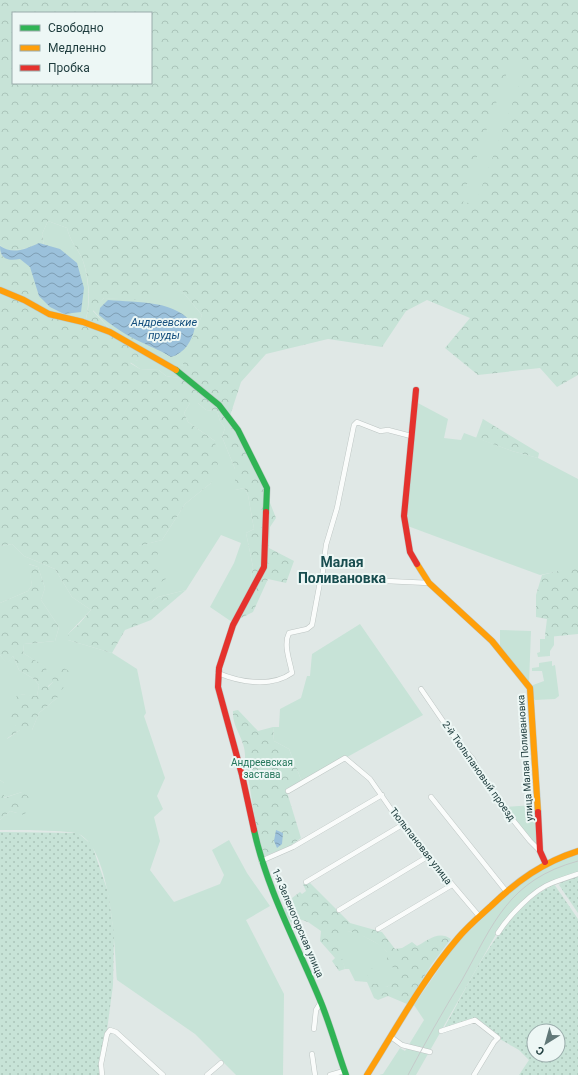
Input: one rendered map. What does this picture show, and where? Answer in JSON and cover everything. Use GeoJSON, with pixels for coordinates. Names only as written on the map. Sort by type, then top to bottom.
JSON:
{"type":"FeatureCollection","features":[{"type":"Feature","properties":{"kind":"street"},"geometry":{"type":"LineString","coordinates":[[0,290],[24,300],[49,314],[83,322],[110,332],[155,357],[173,368],[219,405],[238,430],[267,488],[264,567],[233,625],[218,673],[235,679],[259,682],[285,677],[292,673],[286,645],[288,636],[289,633],[307,629],[312,626],[322,578],[326,545],[337,508],[354,425],[357,422],[360,422],[380,431],[388,430],[411,436]]}},
{"type":"Feature","properties":{"kind":"street","name":"улица Малая Поливановка"},"geometry":{"type":"LineString","coordinates":[[416,390],[404,525],[410,552],[429,584],[492,641],[530,688],[540,851],[546,862]]}},
{"type":"Feature","properties":{"kind":"street"},"geometry":{"type":"LineString","coordinates":[[322,578],[429,584]]}},
{"type":"Feature","properties":{"kind":"street","name":"1-я Зеленогорская улица"},"geometry":{"type":"LineString","coordinates":[[218,673],[218,687],[242,775],[261,861],[278,907],[289,928],[321,1002],[345,1073]]}},
{"type":"Feature","properties":{"kind":"street","name":"2-й Тюльпановый проезд"},"geometry":{"type":"LineString","coordinates":[[422,689],[454,737],[473,759],[479,772],[513,820],[530,842],[540,851]]}},
{"type":"Feature","properties":{"kind":"street","name":"Тюльпановая улица"},"geometry":{"type":"LineString","coordinates":[[288,791],[345,758],[370,779],[402,825],[480,916]]}},
{"type":"Feature","properties":{"kind":"street"},"geometry":{"type":"LineString","coordinates":[[261,861],[293,848],[382,795]]}},
{"type":"Feature","properties":{"kind":"street"},"geometry":{"type":"LineString","coordinates":[[431,797],[506,891]]}},
{"type":"Feature","properties":{"kind":"street"},"geometry":{"type":"LineString","coordinates":[[306,882],[402,825]]}},
{"type":"Feature","properties":{"kind":"street"},"geometry":{"type":"LineString","coordinates":[[367,1075],[435,968],[455,942],[480,916],[524,875],[546,862],[578,851]]}},
{"type":"Feature","properties":{"kind":"street"},"geometry":{"type":"LineString","coordinates":[[339,910],[428,857]]}},
{"type":"Feature","properties":{"kind":"street"},"geometry":{"type":"LineString","coordinates":[[498,933],[506,921],[537,891],[551,883],[578,874]]}},
{"type":"Feature","properties":{"kind":"street"},"geometry":{"type":"LineString","coordinates":[[378,929],[452,885]]}},
{"type":"Feature","properties":{"kind":"street"},"geometry":{"type":"LineString","coordinates":[[314,1029],[316,1010],[321,1002]]}},
{"type":"Feature","properties":{"kind":"street"},"geometry":{"type":"LineString","coordinates":[[441,1031],[475,1020],[498,1038],[474,1075]]}},
{"type":"Feature","properties":{"kind":"street"},"geometry":{"type":"LineString","coordinates":[[102,1075],[101,1064],[107,1034],[110,1030],[116,1032],[163,1075]]}},
{"type":"Feature","properties":{"kind":"street"},"geometry":{"type":"LineString","coordinates":[[391,1037],[402,1045],[430,1052]]}},
{"type":"Feature","properties":{"kind":"street"},"geometry":{"type":"LineString","coordinates":[[312,1054],[315,1075]]}},
{"type":"Feature","properties":{"kind":"street"},"geometry":{"type":"LineString","coordinates":[[207,1075],[221,1062]]}},
{"type":"Feature","properties":{"kind":"street"},"geometry":{"type":"LineString","coordinates":[[330,1075],[345,1073]]}},
{"type":"Feature","properties":{"kind":"green space"},"geometry":{"type":"Polygon","coordinates":[[[0,0],[578,0],[578,375],[557,387],[540,368],[478,375],[445,348],[470,318],[427,300],[406,311],[382,347],[328,339],[266,354],[241,382],[229,419],[255,465],[276,518],[270,527],[269,548],[294,561],[286,583],[268,579],[253,612],[239,619],[247,604],[253,567],[246,533],[254,529],[248,495],[244,488],[235,490],[235,469],[222,437],[225,428],[220,421],[217,411],[206,410],[198,403],[190,403],[184,413],[188,422],[215,441],[218,466],[211,483],[185,504],[162,540],[139,546],[153,549],[158,552],[157,558],[152,562],[163,572],[172,575],[158,584],[149,604],[158,597],[186,590],[151,620],[125,630],[112,653],[68,640],[68,634],[91,610],[72,597],[55,569],[24,556],[12,544],[0,546],[0,251],[3,257],[24,262],[35,285],[30,302],[49,311],[86,319],[89,297],[87,275],[83,261],[70,238],[67,228],[48,221],[42,234],[44,246],[7,251],[0,245],[0,0]],[[513,56],[461,201],[475,205],[528,61],[513,56]],[[171,288],[134,300],[104,298],[93,311],[109,328],[134,338],[141,352],[138,360],[130,363],[140,369],[159,370],[166,376],[185,379],[183,362],[202,315],[182,291],[171,288]]]}},
{"type":"Feature","properties":{"kind":"green space"},"geometry":{"type":"Polygon","coordinates":[[[501,51],[546,59],[511,214],[447,201],[501,51]]]}},
{"type":"Feature","properties":{"kind":"green space"},"geometry":{"type":"Polygon","coordinates":[[[48,221],[67,228],[70,238],[83,261],[87,275],[88,290],[86,319],[49,311],[30,302],[0,251],[0,245],[7,251],[44,246],[42,234],[48,221]]]}},
{"type":"Feature","properties":{"kind":"green space"},"geometry":{"type":"Polygon","coordinates":[[[171,287],[182,291],[202,315],[195,334],[185,379],[166,376],[159,370],[140,369],[130,362],[138,360],[93,310],[104,298],[134,299],[171,287]]]}},
{"type":"Feature","properties":{"kind":"green space"},"geometry":{"type":"Polygon","coordinates":[[[416,402],[448,419],[444,438],[461,440],[464,433],[512,451],[538,458],[578,479],[578,569],[540,575],[405,525],[416,402]]]}},
{"type":"Feature","properties":{"kind":"green space"},"geometry":{"type":"Polygon","coordinates":[[[190,403],[198,403],[206,410],[217,411],[220,421],[225,428],[222,437],[235,469],[235,490],[244,488],[248,495],[254,529],[246,533],[253,567],[247,604],[232,622],[210,607],[234,563],[241,543],[221,535],[186,590],[158,597],[148,605],[138,546],[162,540],[185,504],[211,483],[215,441],[188,422],[184,413],[190,403]]]}},
{"type":"Feature","properties":{"kind":"green space"},"geometry":{"type":"Polygon","coordinates":[[[483,419],[539,453],[538,458],[512,451],[476,438],[483,419]]]}},
{"type":"Feature","properties":{"kind":"green space"},"geometry":{"type":"Polygon","coordinates":[[[12,544],[24,556],[55,569],[72,597],[91,610],[68,634],[68,640],[112,653],[137,669],[146,713],[144,716],[165,778],[157,796],[163,809],[154,817],[160,841],[150,870],[174,902],[220,884],[224,875],[212,850],[229,840],[247,873],[270,906],[246,920],[284,994],[283,1075],[236,1075],[195,1034],[117,980],[113,924],[105,879],[98,859],[90,844],[79,834],[54,831],[0,830],[0,820],[10,811],[17,813],[22,792],[3,798],[4,783],[0,780],[0,655],[7,663],[13,656],[19,670],[34,679],[39,685],[37,697],[20,694],[16,725],[7,739],[20,730],[32,730],[39,713],[57,698],[53,682],[47,687],[45,667],[23,653],[24,644],[55,641],[59,627],[41,600],[45,588],[38,567],[29,564],[32,585],[28,591],[0,603],[0,546],[12,544]]]}},
{"type":"Feature","properties":{"kind":"green space"},"geometry":{"type":"Polygon","coordinates":[[[28,564],[38,567],[45,588],[41,600],[59,627],[55,641],[24,644],[23,653],[46,667],[48,687],[53,682],[51,670],[59,665],[72,673],[57,698],[39,713],[32,730],[20,730],[6,739],[5,731],[16,725],[10,716],[13,699],[20,694],[37,696],[39,685],[34,679],[19,670],[13,656],[7,664],[0,655],[0,603],[28,591],[32,585],[28,564]]]}},
{"type":"Feature","properties":{"kind":"green space"},"geometry":{"type":"Polygon","coordinates":[[[566,569],[578,569],[578,634],[548,637],[545,635],[547,619],[536,617],[536,595],[542,575],[566,569]]]}},
{"type":"Feature","properties":{"kind":"green space"},"geometry":{"type":"Polygon","coordinates":[[[360,624],[423,715],[302,782],[289,749],[274,741],[273,727],[279,727],[280,709],[301,698],[307,676],[310,676],[312,654],[360,624]]]}},
{"type":"Feature","properties":{"kind":"green space"},"geometry":{"type":"Polygon","coordinates":[[[500,630],[531,631],[529,683],[500,648],[500,630]]]}},
{"type":"Feature","properties":{"kind":"green space"},"geometry":{"type":"Polygon","coordinates":[[[545,636],[554,636],[554,645],[550,651],[550,656],[538,657],[537,653],[540,652],[540,639],[545,639],[545,636]]]}},
{"type":"Feature","properties":{"kind":"green space"},"geometry":{"type":"Polygon","coordinates":[[[552,661],[552,666],[555,665],[559,696],[555,699],[535,700],[533,698],[533,685],[544,681],[542,671],[532,671],[532,668],[539,667],[539,663],[552,661]]]}},
{"type":"Feature","properties":{"kind":"green space","name":"Андреевская застава"},"geometry":{"type":"Polygon","coordinates":[[[238,710],[258,731],[273,727],[274,741],[289,749],[302,782],[286,789],[301,838],[290,846],[265,856],[263,856],[258,838],[245,751],[233,717],[233,711],[238,710]]]}},
{"type":"Feature","properties":{"kind":"green space"},"geometry":{"type":"Polygon","coordinates":[[[0,780],[4,783],[4,798],[22,792],[29,797],[28,810],[24,815],[10,811],[0,820],[0,780]]]}},
{"type":"Feature","properties":{"kind":"green space"},"geometry":{"type":"Polygon","coordinates":[[[535,805],[537,845],[534,844],[506,807],[535,805]]]}},
{"type":"Feature","properties":{"kind":"green space"},"geometry":{"type":"Polygon","coordinates":[[[0,832],[78,833],[92,845],[108,892],[114,934],[113,985],[101,1075],[0,1075],[0,832]]]}},
{"type":"Feature","properties":{"kind":"green space"},"geometry":{"type":"Polygon","coordinates":[[[578,854],[578,872],[536,891],[503,922],[416,1075],[379,1075],[383,1074],[400,1048],[405,1051],[424,1020],[414,1005],[456,944],[525,877],[559,859],[578,854]]]}},
{"type":"Feature","properties":{"kind":"green space"},"geometry":{"type":"Polygon","coordinates":[[[578,875],[578,913],[559,885],[562,881],[578,875]]]}},
{"type":"Feature","properties":{"kind":"green space"},"geometry":{"type":"Polygon","coordinates":[[[310,883],[350,923],[382,932],[395,949],[402,948],[412,942],[417,946],[429,939],[442,935],[451,939],[432,964],[407,1004],[388,996],[378,1000],[374,998],[367,982],[370,979],[364,970],[366,967],[373,969],[375,973],[372,981],[375,984],[379,982],[387,987],[396,977],[394,970],[387,960],[387,952],[380,945],[349,931],[344,935],[340,944],[345,969],[339,971],[332,961],[335,958],[320,941],[321,931],[308,922],[299,919],[291,923],[283,909],[293,902],[292,898],[300,892],[302,894],[306,891],[303,884],[310,883]]]}},
{"type":"Feature","properties":{"kind":"green space"},"geometry":{"type":"Polygon","coordinates":[[[554,884],[578,919],[578,1075],[519,1075],[527,1063],[566,1063],[566,1023],[526,1023],[526,1057],[519,1050],[498,1038],[475,1020],[443,1030],[477,967],[503,929],[518,912],[535,897],[554,884]]]}},
{"type":"Feature","properties":{"kind":"green space"},"geometry":{"type":"Polygon","coordinates":[[[349,931],[358,933],[382,946],[402,969],[393,983],[387,987],[367,982],[355,981],[349,969],[345,969],[338,948],[340,934],[349,931]]]}},
{"type":"Feature","properties":{"kind":"water"},"geometry":{"type":"Polygon","coordinates":[[[39,243],[60,249],[77,263],[84,288],[81,312],[64,314],[50,307],[39,296],[30,267],[20,259],[12,260],[3,257],[0,251],[0,246],[5,249],[15,251],[39,243]]]}},
{"type":"Feature","properties":{"kind":"water","name":"Андреевские пруды"},"geometry":{"type":"Polygon","coordinates":[[[108,300],[144,302],[178,311],[195,327],[190,342],[180,353],[171,357],[125,334],[99,315],[100,308],[108,300]]]}},
{"type":"Feature","properties":{"kind":"water"},"geometry":{"type":"Polygon","coordinates":[[[276,830],[283,833],[282,844],[277,848],[274,841],[276,830]]]}},
{"type":"Feature","properties":{"kind":"tram line"},"geometry":{"type":"LineString","coordinates":[[408,1075],[494,922],[506,906],[519,892],[535,880],[554,869],[578,861]]}},
{"type":"Feature","properties":{"kind":"traffic: fast"},"geometry":{"type":"LineString","coordinates":[[176,370],[219,405],[238,430],[267,488],[266,512]]}},
{"type":"Feature","properties":{"kind":"traffic: fast"},"geometry":{"type":"LineString","coordinates":[[254,830],[267,874],[283,916],[324,1009],[346,1075]]}},
{"type":"Feature","properties":{"kind":"traffic: slow"},"geometry":{"type":"LineString","coordinates":[[0,290],[24,300],[49,314],[83,322],[110,332],[176,370]]}},
{"type":"Feature","properties":{"kind":"traffic: slow"},"geometry":{"type":"LineString","coordinates":[[417,564],[429,583],[492,641],[530,688],[538,812]]}},
{"type":"Feature","properties":{"kind":"traffic: slow"},"geometry":{"type":"LineString","coordinates":[[367,1075],[421,987],[445,954],[466,929],[511,888],[531,873],[565,855],[578,851]]}},
{"type":"Feature","properties":{"kind":"traffic: jam"},"geometry":{"type":"LineString","coordinates":[[416,390],[404,516],[410,552],[417,564]]}},
{"type":"Feature","properties":{"kind":"traffic: jam"},"geometry":{"type":"LineString","coordinates":[[254,830],[242,775],[218,687],[219,668],[233,625],[264,567],[266,512]]}},
{"type":"Feature","properties":{"kind":"traffic: jam"},"geometry":{"type":"LineString","coordinates":[[538,812],[540,851],[545,862]]}},
{"type":"Feature","properties":{"kind":"district","name":"Малая Поливановка"},"geometry":{"type":"Point","coordinates":[342,570]}}]}
